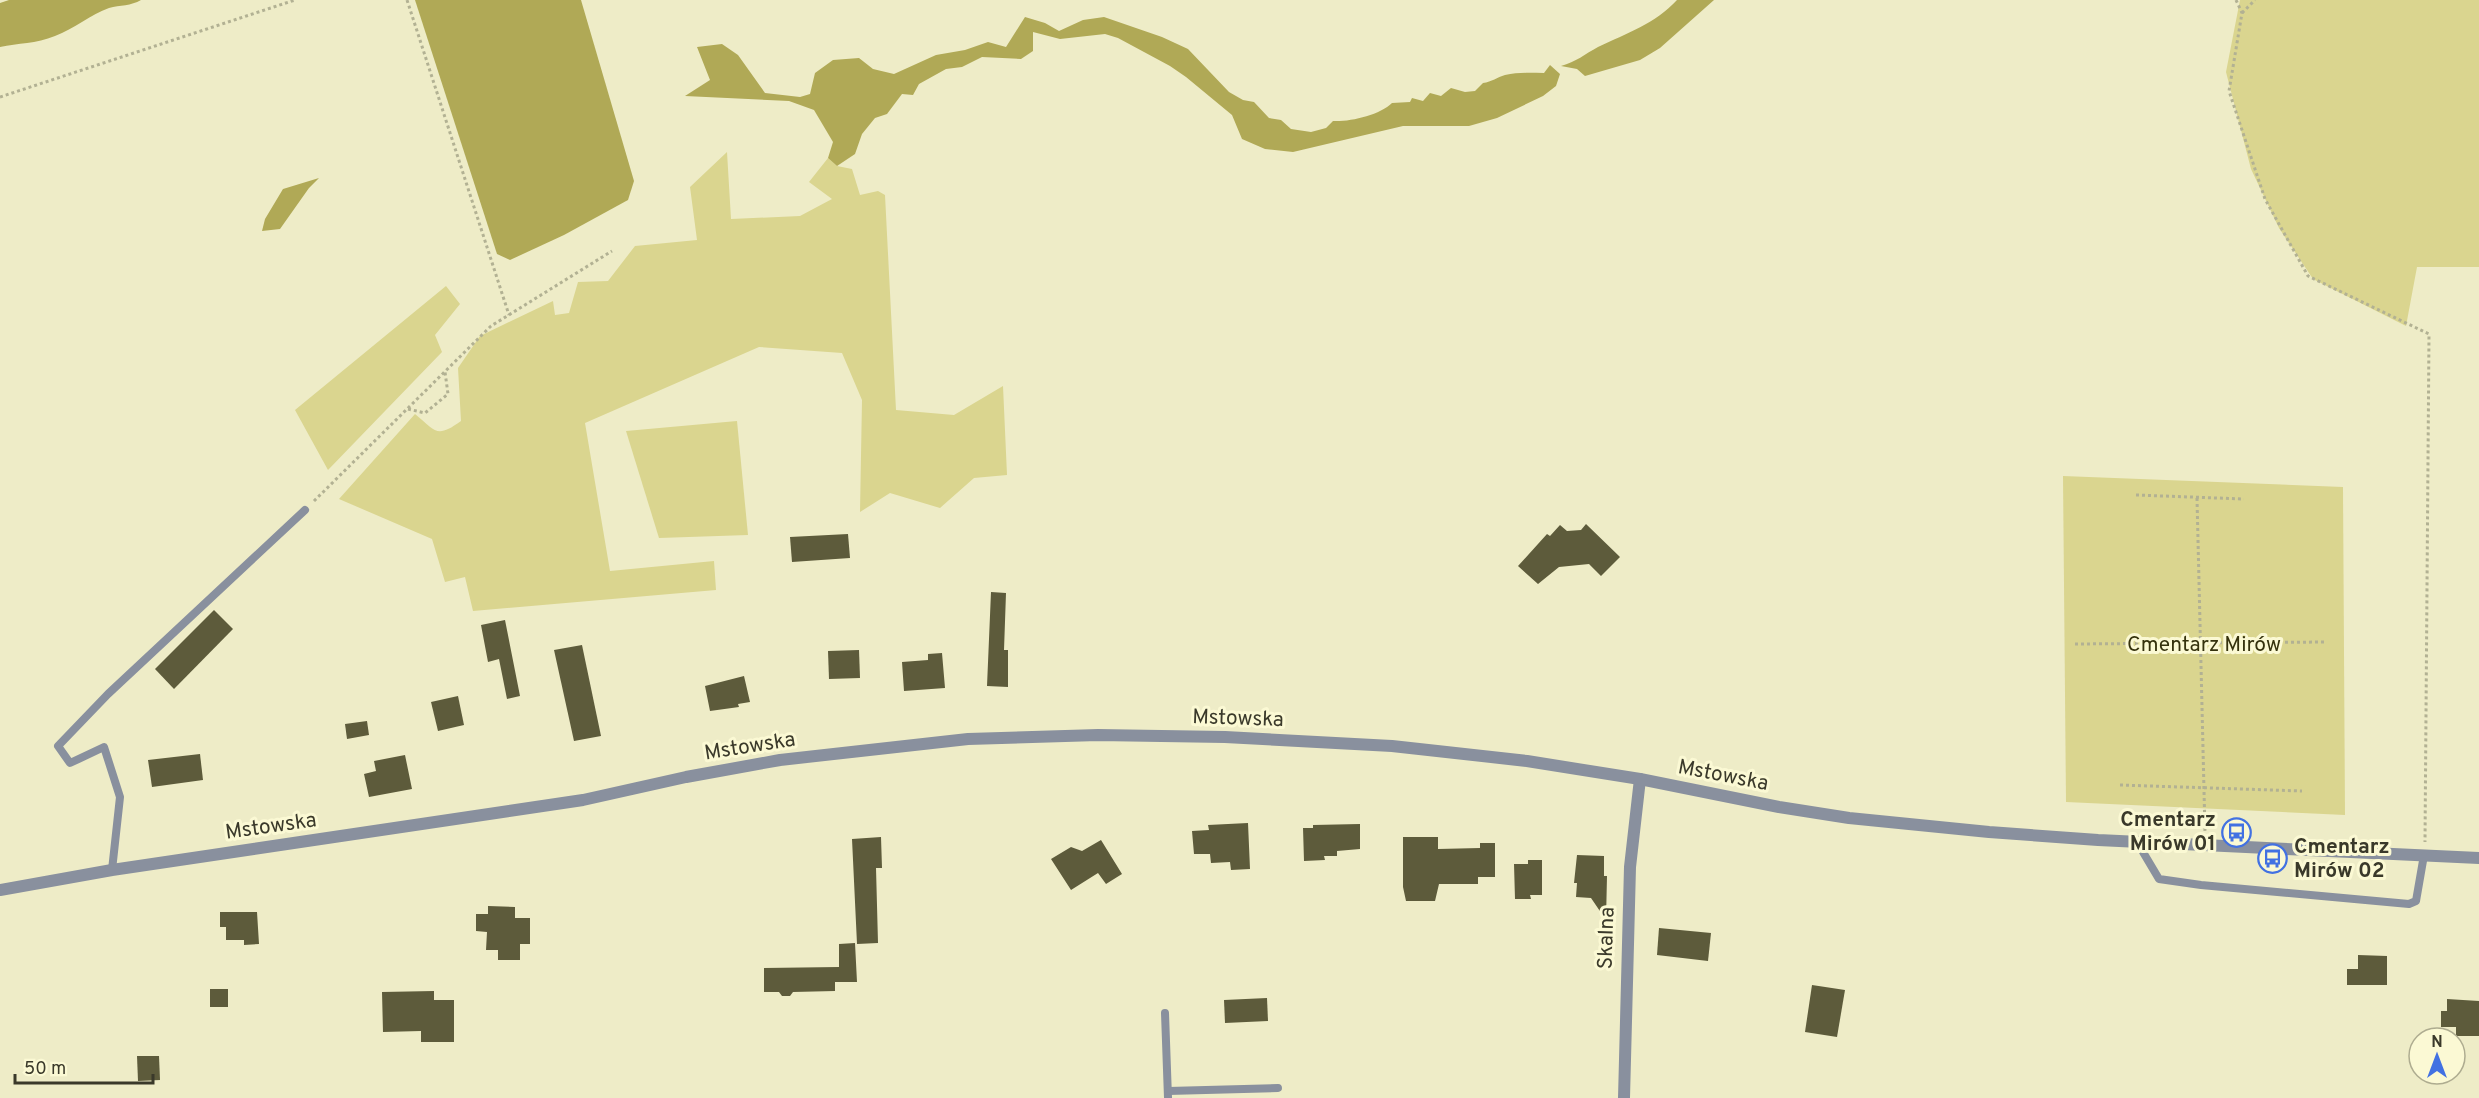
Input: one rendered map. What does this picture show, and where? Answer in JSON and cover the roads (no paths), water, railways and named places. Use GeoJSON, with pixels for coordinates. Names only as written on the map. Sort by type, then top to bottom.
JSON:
{"type":"FeatureCollection","features":[{"type":"Feature","properties":{"kind":"street","name":"Mstowska"},"geometry":{"type":"LineString","coordinates":[[0,890],[112,870],[583,800],[686,777],[780,760],[968,740],[1110,735],[1225,737],[1380,745],[1527,761],[1641,779],[1779,807],[1849,818],[1989,832],[2137,842],[2479,858]]}},
{"type":"Feature","properties":{"kind":"street","name":"Skalna"},"geometry":{"type":"LineString","coordinates":[[1624,1098],[1630,867],[1641,779]]}},
{"type":"Feature","properties":{"kind":"lane"},"geometry":{"type":"LineString","coordinates":[[112,870],[120,797],[104,747],[70,762],[58,746],[108,694],[305,510]]}},
{"type":"Feature","properties":{"kind":"lane"},"geometry":{"type":"LineString","coordinates":[[2137,842],[2159,879],[2409,904],[2416,901],[2424,855]]}},
{"type":"Feature","properties":{"kind":"lane"},"geometry":{"type":"LineString","coordinates":[[1165,1013],[1168,1094],[1278,1088]]}},
{"type":"Feature","properties":{"kind":"place","name":"Cmentarz Mirów 01"},"geometry":{"type":"Point","coordinates":[2237,832]}},
{"type":"Feature","properties":{"kind":"place","name":"Cmentarz Mirów 02"},"geometry":{"type":"Point","coordinates":[2273,859]}},
{"type":"Feature","properties":{"kind":"park label","name":"Cmentarz Mirów"},"geometry":{"type":"Point","coordinates":[2204,645]}}]}
